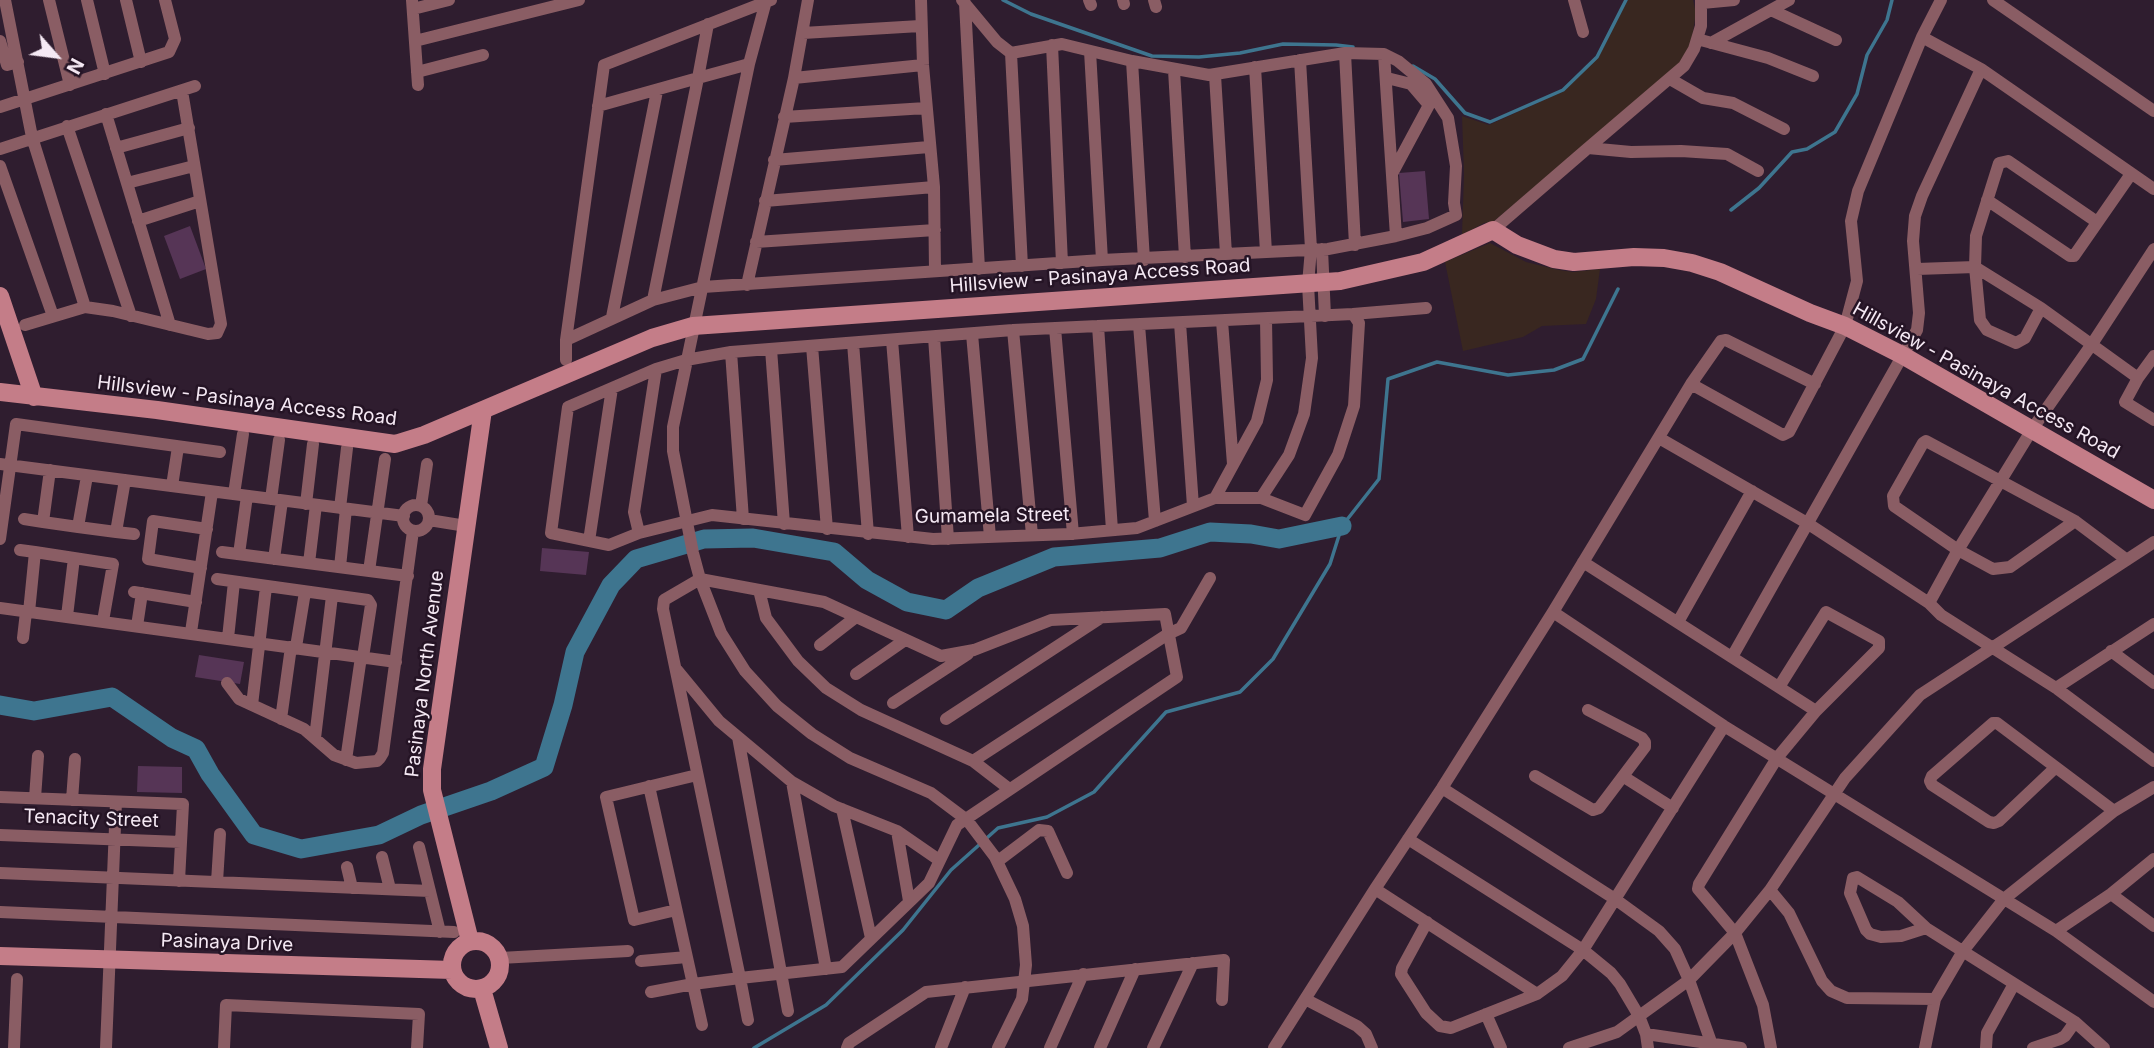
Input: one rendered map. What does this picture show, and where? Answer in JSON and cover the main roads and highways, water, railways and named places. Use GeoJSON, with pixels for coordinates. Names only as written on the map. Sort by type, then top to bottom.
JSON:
{"type":"FeatureCollection","features":[{"type":"Feature","properties":{"kind":"waterway"},"geometry":{"type":"LineString","coordinates":[[1003,0],[1031,14],[1152,56],[1199,57],[1240,53],[1283,44],[1353,47]]}},
{"type":"Feature","properties":{"kind":"waterway"},"geometry":{"type":"LineString","coordinates":[[1413,66],[1435,79],[1465,113],[1490,122],[1563,90],[1597,57],[1626,0]]}},
{"type":"Feature","properties":{"kind":"waterway"},"geometry":{"type":"LineString","coordinates":[[1731,210],[1759,188],[1792,152],[1807,149],[1835,132],[1857,94],[1867,55],[1887,20],[1892,0]]}},
{"type":"Feature","properties":{"kind":"waterway"},"geometry":{"type":"LineString","coordinates":[[754,1048],[826,1005],[903,930],[951,870],[998,828],[1047,817],[1094,792],[1166,712],[1240,692],[1273,659],[1330,564],[1342,526],[1379,479],[1388,379],[1437,362],[1508,375],[1554,370],[1583,359],[1618,289]]}},
{"type":"Feature","properties":{"kind":"waterway"},"geometry":{"type":"LineString","coordinates":[[0,705],[34,711],[112,697],[172,738],[196,749],[210,774],[254,835],[301,849],[379,835],[421,815],[491,791],[544,767],[563,705],[575,652],[611,585],[636,559],[704,539],[753,538],[834,552],[867,580],[907,602],[946,610],[978,588],[1054,557],[1160,548],[1210,532],[1251,534],[1279,539],[1342,526]]}}]}
